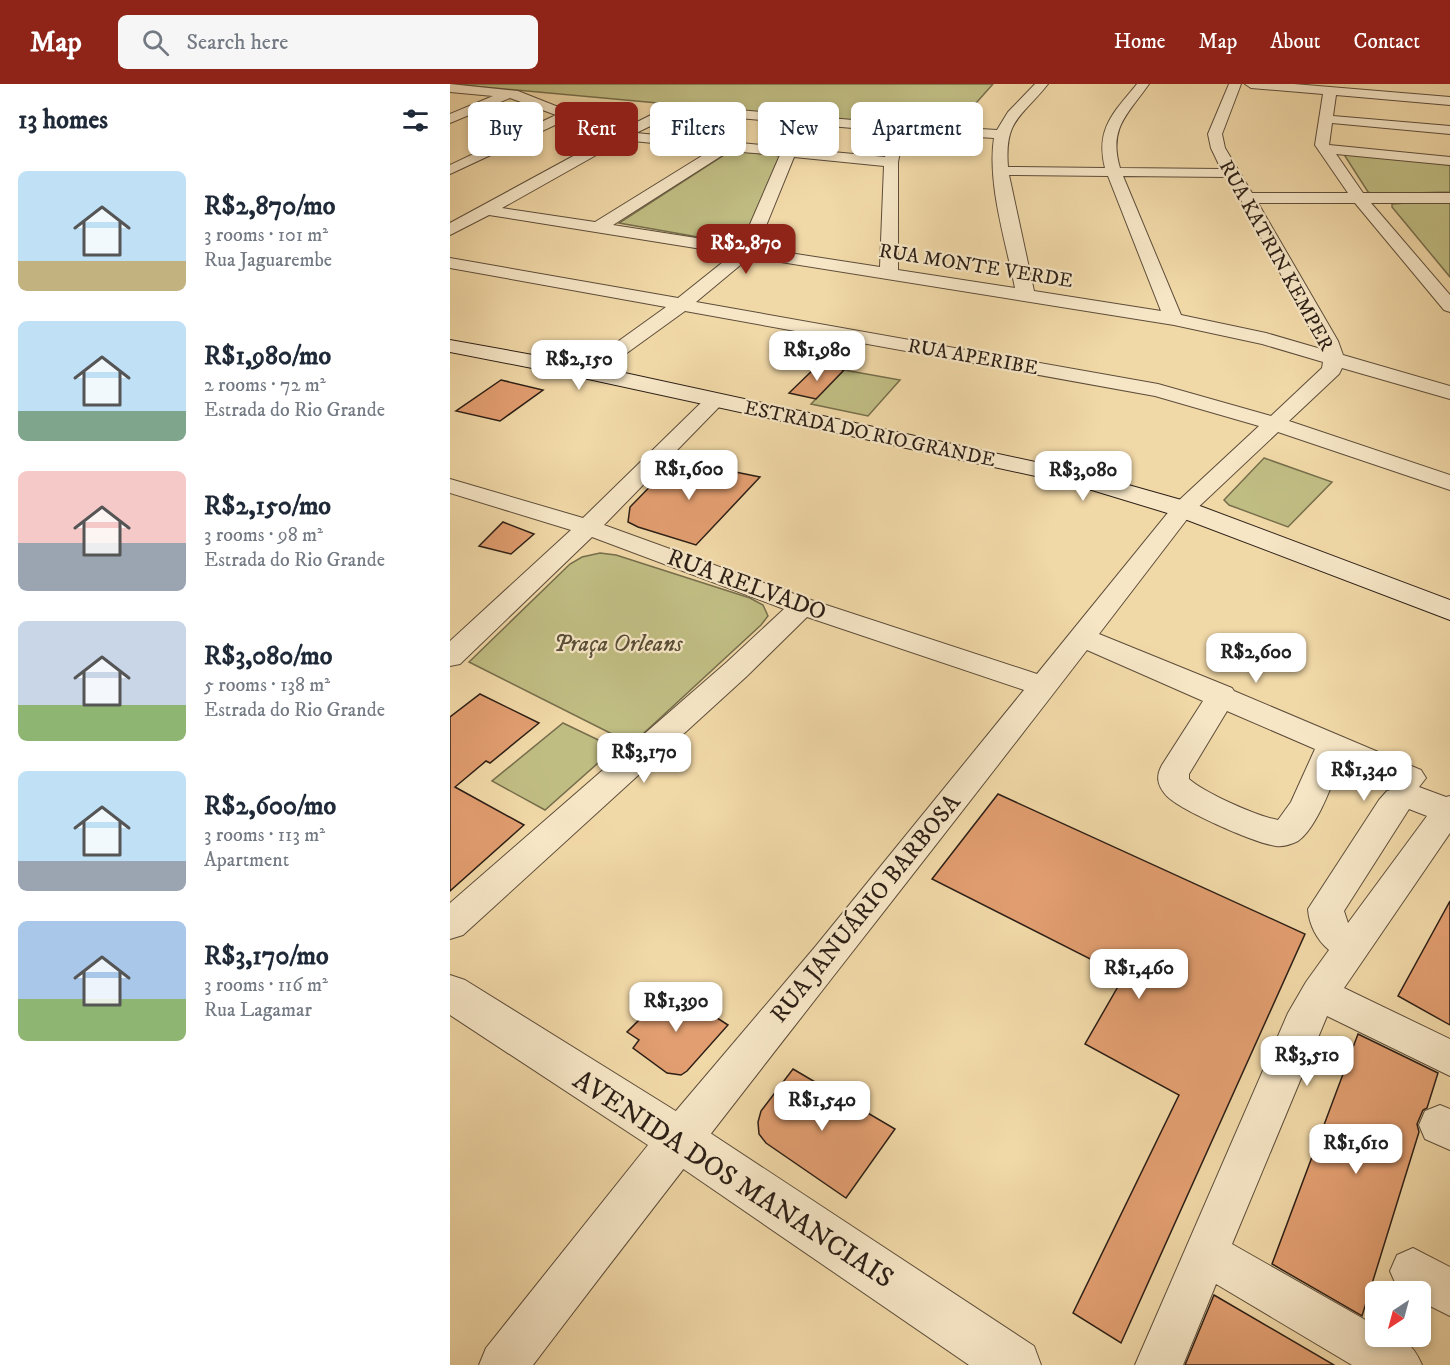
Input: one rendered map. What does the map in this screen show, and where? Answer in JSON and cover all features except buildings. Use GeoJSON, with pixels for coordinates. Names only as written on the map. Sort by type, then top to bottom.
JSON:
{"type":"FeatureCollection","features":[{"type":"Feature","properties":{"kind":"main road","name":"ESTRADA DO RIO GRANDE"},"geometry":{"type":"LineString","coordinates":[[450,346],[588,372],[1077,478],[1183,508],[1450,611]]}},
{"type":"Feature","properties":{"kind":"main road","name":"AVENIDA DOS MANANCIAIS"},"geometry":{"type":"LineString","coordinates":[[450,993],[680,1139],[1015,1365]]}},
{"type":"Feature","properties":{"kind":"street"},"geometry":{"type":"LineString","coordinates":[[1026,296],[1001,171],[999,149],[1001,134],[1042,84]]}},
{"type":"Feature","properties":{"kind":"street"},"geometry":{"type":"LineString","coordinates":[[1143,84],[1110,131],[1108,140],[1113,173],[1130,209],[1161,294],[1174,319]]}},
{"type":"Feature","properties":{"kind":"street","name":"RUA KATRIN KEMPER"},"geometry":{"type":"LineString","coordinates":[[1183,508],[1332,370],[1335,359],[1328,340],[1218,148],[1215,134],[1234,84]]}},
{"type":"Feature","properties":{"kind":"street"},"geometry":{"type":"LineString","coordinates":[[1251,84],[1450,101]]}},
{"type":"Feature","properties":{"kind":"street"},"geometry":{"type":"LineString","coordinates":[[450,88],[526,97],[555,110]]}},
{"type":"Feature","properties":{"kind":"street"},"geometry":{"type":"LineString","coordinates":[[1330,91],[1323,138],[1325,149],[1359,198],[1450,306]]}},
{"type":"Feature","properties":{"kind":"street"},"geometry":{"type":"LineString","coordinates":[[450,119],[510,94]]}},
{"type":"Feature","properties":{"kind":"street"},"geometry":{"type":"LineString","coordinates":[[638,127],[664,114],[692,108],[851,123]]}},
{"type":"Feature","properties":{"kind":"street"},"geometry":{"type":"LineString","coordinates":[[1327,119],[1450,130]]}},
{"type":"Feature","properties":{"kind":"street"},"geometry":{"type":"LineString","coordinates":[[450,170],[555,121]]}},
{"type":"Feature","properties":{"kind":"street"},"geometry":{"type":"LineString","coordinates":[[983,133],[1001,134]]}},
{"type":"Feature","properties":{"kind":"street"},"geometry":{"type":"LineString","coordinates":[[1325,149],[1450,161]]}},
{"type":"Feature","properties":{"kind":"street"},"geometry":{"type":"LineString","coordinates":[[450,230],[587,156]]}},
{"type":"Feature","properties":{"kind":"street"},"geometry":{"type":"LineString","coordinates":[[599,227],[711,156]]}},
{"type":"Feature","properties":{"kind":"street"},"geometry":{"type":"LineString","coordinates":[[588,372],[681,305],[747,251],[787,156]]}},
{"type":"Feature","properties":{"kind":"street"},"geometry":{"type":"LineString","coordinates":[[822,156],[891,162]]}},
{"type":"Feature","properties":{"kind":"street"},"geometry":{"type":"LineString","coordinates":[[889,274],[892,156]]}},
{"type":"Feature","properties":{"kind":"street"},"geometry":{"type":"LineString","coordinates":[[1001,171],[1231,173]]}},
{"type":"Feature","properties":{"kind":"street"},"geometry":{"type":"LineString","coordinates":[[1248,198],[1450,198]]}},
{"type":"Feature","properties":{"kind":"street","name":"RUA MONTE VERDE"},"geometry":{"type":"LineString","coordinates":[[488,210],[1174,319],[1266,339],[1450,393]]}},
{"type":"Feature","properties":{"kind":"street","name":"RUA APERIBE"},"geometry":{"type":"LineString","coordinates":[[450,263],[1158,390],[1273,423],[1450,483]]}},
{"type":"Feature","properties":{"kind":"street"},"geometry":{"type":"LineString","coordinates":[[450,657],[588,526],[715,400]]}},
{"type":"Feature","properties":{"kind":"street","name":"RUA RELVADO"},"geometry":{"type":"LineString","coordinates":[[450,486],[588,526],[802,606],[1043,686]]}},
{"type":"Feature","properties":{"kind":"street","name":"RUA JANUÁRIO BARBOSA"},"geometry":{"type":"LineString","coordinates":[[503,1365],[680,1139],[828,958],[1183,508]]}},
{"type":"Feature","properties":{"kind":"street"},"geometry":{"type":"LineString","coordinates":[[450,924],[737,669],[802,606]]}},
{"type":"Feature","properties":{"kind":"street"},"geometry":{"type":"LineString","coordinates":[[1082,637],[1222,695],[1410,778]]}},
{"type":"Feature","properties":{"kind":"street"},"geometry":{"type":"LineString","coordinates":[[1222,695],[1173,773],[1172,779],[1176,786],[1186,794],[1265,831],[1281,834],[1299,819],[1332,744]]}},
{"type":"Feature","properties":{"kind":"street"},"geometry":{"type":"LineString","coordinates":[[1159,1365],[1302,1025],[1319,994],[1449,810]]}},
{"type":"Feature","properties":{"kind":"street"},"geometry":{"type":"LineString","coordinates":[[1319,994],[1450,1058]]}},
{"type":"Feature","properties":{"kind":"street"},"geometry":{"type":"LineString","coordinates":[[1205,1253],[1398,1365]]}},
{"type":"Feature","properties":{"kind":"street"},"geometry":{"type":"LineString","coordinates":[[1413,1270],[1450,1293]]}},
{"type":"Feature","properties":{"kind":"green space"},"geometry":{"type":"Polygon","coordinates":[[[450,84],[993,84],[977,102],[851,102],[851,121],[839,120],[839,102],[758,102],[758,112],[746,111],[746,102],[650,102],[450,84]]]}},
{"type":"Feature","properties":{"kind":"green space"},"geometry":{"type":"Polygon","coordinates":[[[746,152],[758,153],[758,156],[781,156],[744,239],[732,243],[619,223],[722,156],[746,156],[746,152]]]}},
{"type":"Feature","properties":{"kind":"green space"},"geometry":{"type":"Polygon","coordinates":[[[1349,154],[1450,165],[1450,192],[1373,194],[1368,192],[1345,156],[1349,154]]]}},
{"type":"Feature","properties":{"kind":"green space"},"geometry":{"type":"Polygon","coordinates":[[[1450,200],[1450,277],[1392,207],[1392,204],[1450,200]]]}},
{"type":"Feature","properties":{"kind":"green space"},"geometry":{"type":"Polygon","coordinates":[[[844,370],[900,380],[868,416],[811,404],[844,370]]]}},
{"type":"Feature","properties":{"kind":"green space"},"geometry":{"type":"Polygon","coordinates":[[[1264,458],[1332,482],[1288,527],[1229,505],[1224,500],[1264,458]]]}},
{"type":"Feature","properties":{"kind":"green space","name":"Praça Orleans"},"geometry":{"type":"Polygon","coordinates":[[[600,553],[616,555],[750,598],[763,605],[768,616],[632,744],[469,662],[570,564],[582,557],[600,553]]]}},
{"type":"Feature","properties":{"kind":"green space"},"geometry":{"type":"Polygon","coordinates":[[[563,723],[615,748],[545,810],[492,781],[563,723]]]}}]}
